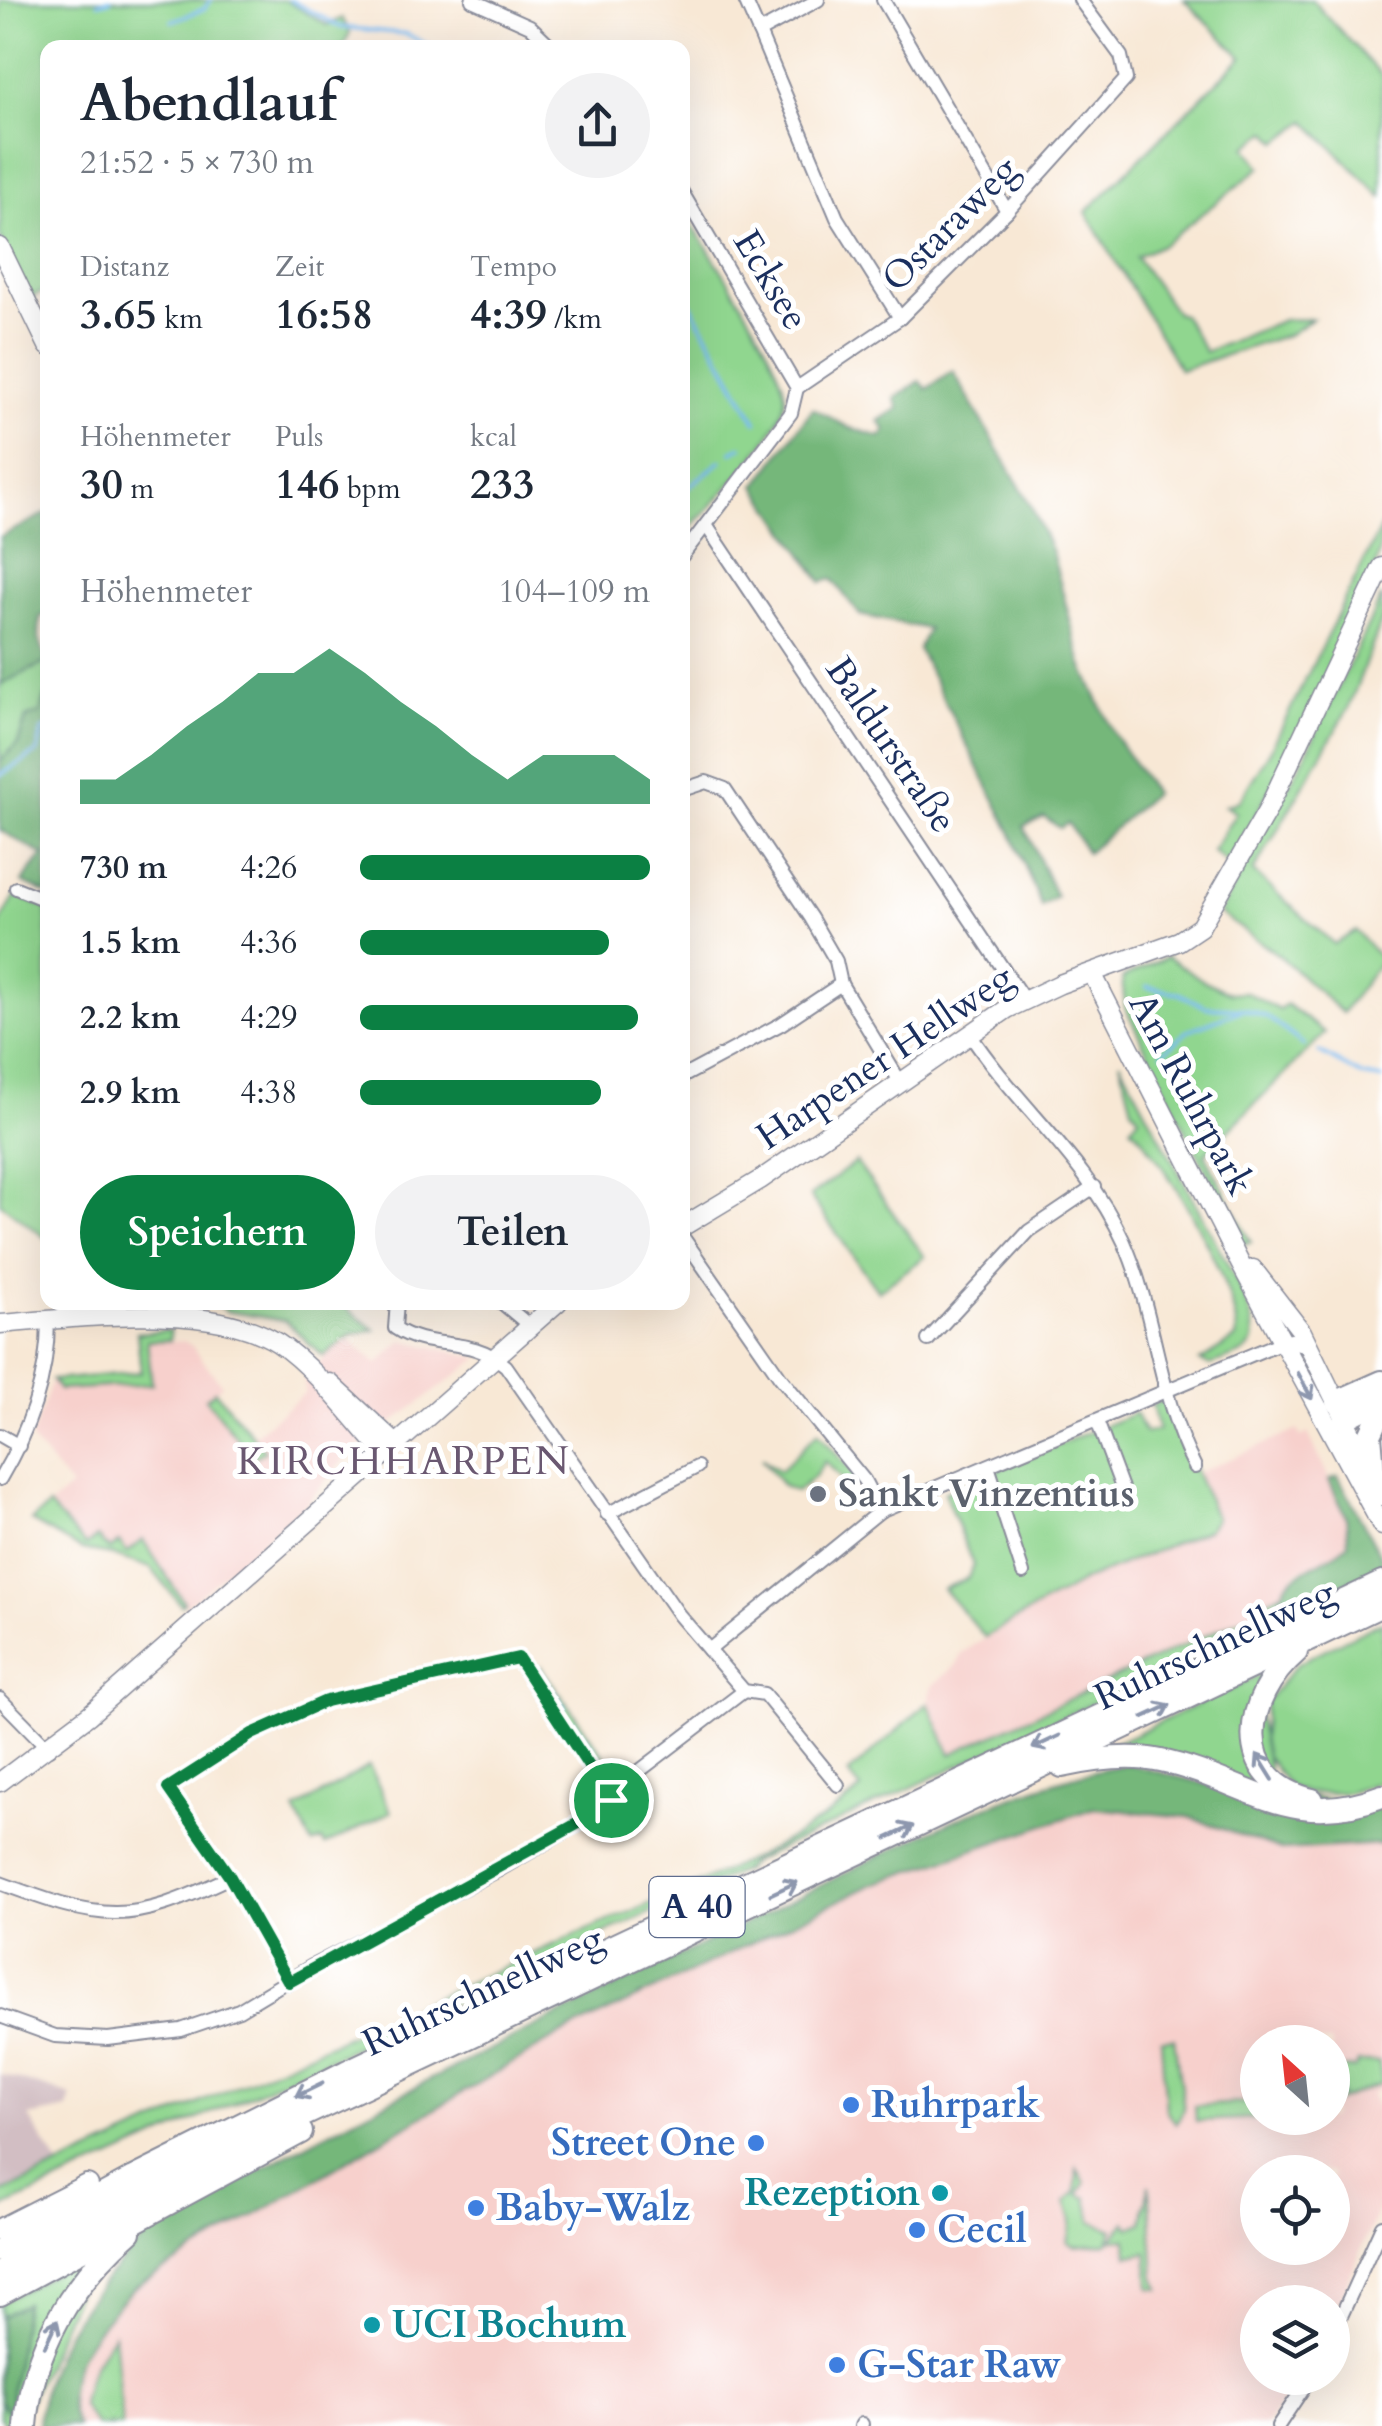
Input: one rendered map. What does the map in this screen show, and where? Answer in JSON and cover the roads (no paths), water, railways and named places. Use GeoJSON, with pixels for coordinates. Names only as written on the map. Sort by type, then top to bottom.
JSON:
{"type":"FeatureCollection","features":[{"type":"Feature","properties":{"kind":"highway"},"geometry":{"type":"LineString","coordinates":[[1337,1417],[1382,1382]]}},
{"type":"Feature","properties":{"kind":"highway"},"geometry":{"type":"LineString","coordinates":[[1337,1417],[1382,1399]]}},
{"type":"Feature","properties":{"kind":"highway"},"geometry":{"type":"LineString","coordinates":[[1378,1488],[1370,1435],[1382,1409]]}},
{"type":"Feature","properties":{"kind":"highway","name":"Ruhrschnellweg"},"geometry":{"type":"LineString","coordinates":[[0,2251],[229,2129],[1382,1584]]}},
{"type":"Feature","properties":{"kind":"highway","name":"Ruhrschnellweg"},"geometry":{"type":"LineString","coordinates":[[0,2273],[249,2140],[1382,1606]]}},
{"type":"Feature","properties":{"kind":"highway"},"geometry":{"type":"LineString","coordinates":[[1324,1633],[1289,1658],[1267,1686],[1254,1714],[1256,1752],[1272,1779],[1296,1796],[1318,1802],[1344,1800],[1382,1788]]}},
{"type":"Feature","properties":{"kind":"highway"},"geometry":{"type":"LineString","coordinates":[[1006,1783],[1076,1763],[1136,1758],[1182,1766],[1289,1807],[1331,1810],[1382,1796]]}},
{"type":"Feature","properties":{"kind":"highway"},"geometry":{"type":"LineString","coordinates":[[0,2294],[179,2196],[451,2057],[556,1995]]}},
{"type":"Feature","properties":{"kind":"highway"},"geometry":{"type":"LineString","coordinates":[[6,2227],[158,2153],[229,2129]]}},
{"type":"Feature","properties":{"kind":"highway"},"geometry":{"type":"LineString","coordinates":[[26,2426],[37,2367],[73,2293],[120,2240],[179,2196]]}},
{"type":"Feature","properties":{"kind":"main road"},"geometry":{"type":"LineString","coordinates":[[0,247],[40,330]]}},
{"type":"Feature","properties":{"kind":"main road","name":"Harpener Hellweg"},"geometry":{"type":"LineString","coordinates":[[690,1223],[760,1180],[898,1080],[1024,1000],[1167,946],[1200,926],[1267,811],[1382,567]]}},
{"type":"Feature","properties":{"kind":"main road","name":"Am Ruhrpark"},"geometry":{"type":"LineString","coordinates":[[1092,973],[1282,1342],[1337,1417],[1378,1488]]}},
{"type":"Feature","properties":{"kind":"main road","name":"Am Ruhrpark"},"geometry":{"type":"LineString","coordinates":[[1234,1245],[1311,1350],[1382,1526]]}},
{"type":"Feature","properties":{"kind":"main road"},"geometry":{"type":"LineString","coordinates":[[0,1782],[48,1749],[305,1528],[390,1448],[549,1310]]}},
{"type":"Feature","properties":{"kind":"main road"},"geometry":{"type":"LineString","coordinates":[[0,1324],[140,1317],[216,1322],[275,1341],[346,1395],[390,1448]]}},
{"type":"Feature","properties":{"kind":"street"},"geometry":{"type":"LineString","coordinates":[[745,0],[838,218],[900,318]]}},
{"type":"Feature","properties":{"kind":"street"},"geometry":{"type":"LineString","coordinates":[[883,0],[1007,211]]}},
{"type":"Feature","properties":{"kind":"street","name":"Ostaraweg"},"geometry":{"type":"LineString","coordinates":[[690,546],[796,395],[900,318],[1007,211],[1126,79],[1122,56],[1080,0]]}},
{"type":"Feature","properties":{"kind":"street"},"geometry":{"type":"LineString","coordinates":[[478,1],[530,26],[545,40]]}},
{"type":"Feature","properties":{"kind":"street"},"geometry":{"type":"LineString","coordinates":[[759,32],[813,1]]}},
{"type":"Feature","properties":{"kind":"street","name":"Ecksee"},"geometry":{"type":"LineString","coordinates":[[690,206],[796,395]]}},
{"type":"Feature","properties":{"kind":"street","name":"Baldurstraße"},"geometry":{"type":"LineString","coordinates":[[706,525],[1024,1000]]}},
{"type":"Feature","properties":{"kind":"street"},"geometry":{"type":"LineString","coordinates":[[690,787],[706,782],[725,789],[812,918],[836,961],[841,984],[898,1080]]}},
{"type":"Feature","properties":{"kind":"street"},"geometry":{"type":"LineString","coordinates":[[16,888],[40,898]]}},
{"type":"Feature","properties":{"kind":"street"},"geometry":{"type":"LineString","coordinates":[[690,1074],[781,1024],[841,984]]}},
{"type":"Feature","properties":{"kind":"street"},"geometry":{"type":"LineString","coordinates":[[970,1033],[1094,1187],[1143,1287],[1179,1432],[1195,1467]]}},
{"type":"Feature","properties":{"kind":"street"},"geometry":{"type":"LineString","coordinates":[[928,1340],[1029,1231],[1094,1187]]}},
{"type":"Feature","properties":{"kind":"street"},"geometry":{"type":"LineString","coordinates":[[690,1248],[780,1377],[864,1480],[880,1511]]}},
{"type":"Feature","properties":{"kind":"street"},"geometry":{"type":"LineString","coordinates":[[1278,1301],[1288,1324],[1282,1342]]}},
{"type":"Feature","properties":{"kind":"street"},"geometry":{"type":"LineString","coordinates":[[396,1310],[395,1328],[409,1338],[480,1347],[497,1359],[709,1650],[744,1691],[764,1694],[838,1785]]}},
{"type":"Feature","properties":{"kind":"street"},"geometry":{"type":"LineString","coordinates":[[511,1310],[531,1327]]}},
{"type":"Feature","properties":{"kind":"street"},"geometry":{"type":"LineString","coordinates":[[0,1479],[19,1446],[41,1388],[48,1321]]}},
{"type":"Feature","properties":{"kind":"street"},"geometry":{"type":"LineString","coordinates":[[709,1650],[880,1511],[1282,1342],[1292,1340],[1311,1350]]}},
{"type":"Feature","properties":{"kind":"street"},"geometry":{"type":"LineString","coordinates":[[1097,1420],[1122,1488]]}},
{"type":"Feature","properties":{"kind":"street"},"geometry":{"type":"LineString","coordinates":[[0,1435],[19,1446]]}},
{"type":"Feature","properties":{"kind":"street"},"geometry":{"type":"LineString","coordinates":[[607,1514],[697,1466]]}},
{"type":"Feature","properties":{"kind":"street"},"geometry":{"type":"LineString","coordinates":[[988,1466],[1024,1573]]}},
{"type":"Feature","properties":{"kind":"street"},"geometry":{"type":"LineString","coordinates":[[289,1982],[230,1877],[168,1788],[252,1734],[326,1701],[518,1658],[611,1800]]}},
{"type":"Feature","properties":{"kind":"street"},"geometry":{"type":"LineString","coordinates":[[0,2016],[78,2040],[160,2035],[225,2016],[312,1966],[552,1841],[606,1808],[625,1782],[744,1691]]}},
{"type":"Feature","properties":{"kind":"street"},"geometry":{"type":"LineString","coordinates":[[0,1699],[48,1749]]}},
{"type":"Feature","properties":{"kind":"street"},"geometry":{"type":"LineString","coordinates":[[0,1882],[70,1910],[110,1914],[163,1906],[230,1877]]}},
{"type":"Feature","properties":{"kind":"street"},"geometry":{"type":"LineString","coordinates":[[1350,2296],[1382,2226]]}},
{"type":"Feature","properties":{"kind":"street"},"geometry":{"type":"LineString","coordinates":[[1278,2426],[1299,2395]]}},
{"type":"Feature","properties":{"kind":"waterway"},"geometry":{"type":"LineString","coordinates":[[98,3],[110,0]]}},
{"type":"Feature","properties":{"kind":"waterway"},"geometry":{"type":"LineString","coordinates":[[172,21],[204,9],[211,0]]}},
{"type":"Feature","properties":{"kind":"waterway"},"geometry":{"type":"LineString","coordinates":[[290,0],[340,27],[407,34],[418,40]]}},
{"type":"Feature","properties":{"kind":"waterway"},"geometry":{"type":"LineString","coordinates":[[690,303],[756,422]]}},
{"type":"Feature","properties":{"kind":"waterway"},"geometry":{"type":"LineString","coordinates":[[732,452],[742,447]]}},
{"type":"Feature","properties":{"kind":"waterway"},"geometry":{"type":"LineString","coordinates":[[690,486],[721,461]]}},
{"type":"Feature","properties":{"kind":"waterway"},"geometry":{"type":"LineString","coordinates":[[0,775],[38,752],[40,742]]}},
{"type":"Feature","properties":{"kind":"waterway"},"geometry":{"type":"LineString","coordinates":[[1147,987],[1178,993],[1206,1007],[1244,1009],[1267,1017],[1304,1045]]}},
{"type":"Feature","properties":{"kind":"waterway"},"geometry":{"type":"LineString","coordinates":[[1162,1053],[1189,1030],[1244,1009]]}},
{"type":"Feature","properties":{"kind":"waterway"},"geometry":{"type":"LineString","coordinates":[[1319,1052],[1362,1076],[1382,1079]]}},
{"type":"Feature","properties":{"kind":"waterway"},"geometry":{"type":"LineString","coordinates":[[536,1669],[564,1708]]}},
{"type":"Feature","properties":{"kind":"waterway"},"geometry":{"type":"LineString","coordinates":[[571,1721],[592,1748]]}},
{"type":"Feature","properties":{"kind":"waterway"},"geometry":{"type":"LineString","coordinates":[[598,1757],[611,1777]]}},
{"type":"Feature","properties":{"kind":"place","name":"Sankt Vinzentius"},"geometry":{"type":"Point","coordinates":[818,1494]}},
{"type":"Feature","properties":{"kind":"place","name":"Ruhrpark"},"geometry":{"type":"Point","coordinates":[851,2105]}},
{"type":"Feature","properties":{"kind":"place","name":"Street One"},"geometry":{"type":"Point","coordinates":[756,2143]}},
{"type":"Feature","properties":{"kind":"place","name":"Rezeption"},"geometry":{"type":"Point","coordinates":[940,2193]}},
{"type":"Feature","properties":{"kind":"place","name":"Baby-Walz"},"geometry":{"type":"Point","coordinates":[476,2208]}},
{"type":"Feature","properties":{"kind":"place","name":"Cecil"},"geometry":{"type":"Point","coordinates":[917,2230]}},
{"type":"Feature","properties":{"kind":"place","name":"UCI Bochum"},"geometry":{"type":"Point","coordinates":[372,2325]}},
{"type":"Feature","properties":{"kind":"place","name":"G-Star Raw"},"geometry":{"type":"Point","coordinates":[837,2365]}},
{"type":"Feature","properties":{"kind":"district","name":"KIRCHHARPEN"},"geometry":{"type":"Point","coordinates":[404,1461]}}]}
